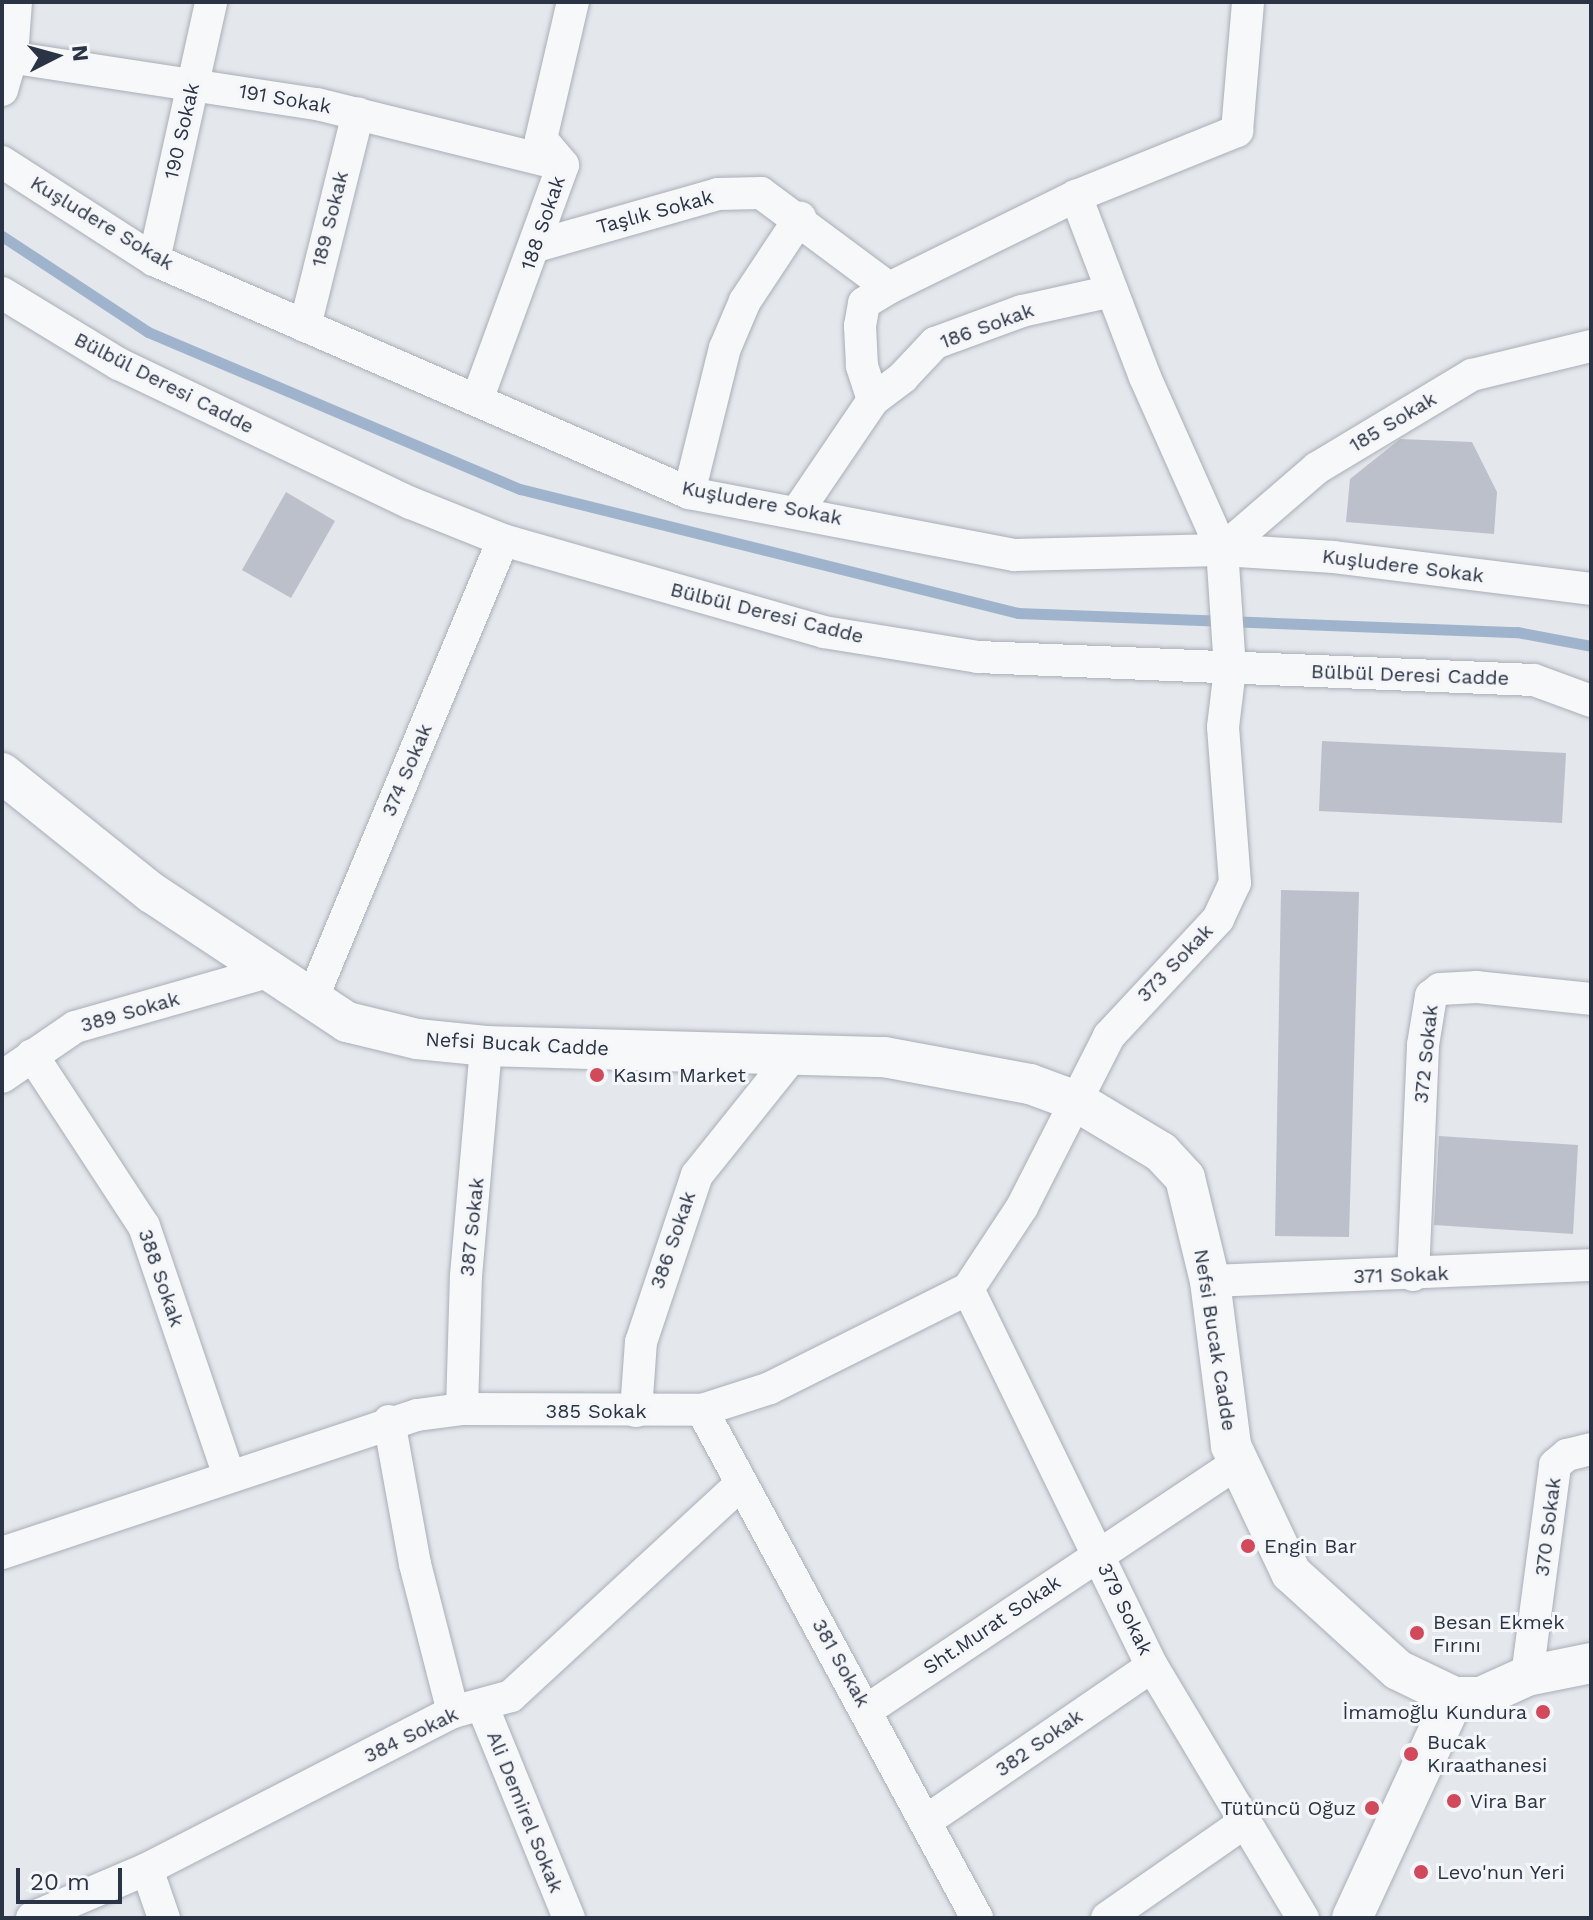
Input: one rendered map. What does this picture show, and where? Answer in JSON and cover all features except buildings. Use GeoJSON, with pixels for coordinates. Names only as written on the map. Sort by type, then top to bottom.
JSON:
{"type":"FeatureCollection","features":[{"type":"Feature","properties":{"kind":"street"},"geometry":{"type":"LineString","coordinates":[[2,90],[16,2]]}},
{"type":"Feature","properties":{"kind":"street","name":"190 Sokak"},"geometry":{"type":"LineString","coordinates":[[154,260],[211,2]]}},
{"type":"Feature","properties":{"kind":"street","name":"188 Sokak"},"geometry":{"type":"LineString","coordinates":[[477,400],[536,246],[563,165],[541,139],[573,2]]}},
{"type":"Feature","properties":{"kind":"street"},"geometry":{"type":"LineString","coordinates":[[873,400],[862,366],[860,326],[864,303],[1076,196],[1237,131],[1248,2]]}},
{"type":"Feature","properties":{"kind":"street","name":"191 Sokak"},"geometry":{"type":"LineString","coordinates":[[7,56],[358,113],[563,165]]}},
{"type":"Feature","properties":{"kind":"street","name":"189 Sokak"},"geometry":{"type":"LineString","coordinates":[[305,326],[358,113]]}},
{"type":"Feature","properties":{"kind":"street","name":"Kuşludere Sokak"},"geometry":{"type":"LineString","coordinates":[[2,162],[154,260],[689,493],[1014,555],[1222,550],[1334,557],[1591,589]]}},
{"type":"Feature","properties":{"kind":"street","name":"Taşlık Sokak"},"geometry":{"type":"LineString","coordinates":[[536,246],[718,194],[761,193],[800,218],[889,288]]}},
{"type":"Feature","properties":{"kind":"street"},"geometry":{"type":"LineString","coordinates":[[1076,196],[1112,291],[1222,550]]}},
{"type":"Feature","properties":{"kind":"street"},"geometry":{"type":"LineString","coordinates":[[689,493],[725,348],[745,301],[800,218]]}},
{"type":"Feature","properties":{"kind":"street","name":"186 Sokak"},"geometry":{"type":"LineString","coordinates":[[797,512],[873,400],[903,377],[935,343],[1022,311],[1112,291]]}},
{"type":"Feature","properties":{"kind":"street","name":"Bülbül Deresi Cadde"},"geometry":{"type":"LineString","coordinates":[[2,293],[119,364],[411,503],[503,540],[824,632],[978,657],[1534,680],[1591,701]]}},
{"type":"Feature","properties":{"kind":"street","name":"185 Sokak"},"geometry":{"type":"LineString","coordinates":[[1222,550],[1317,468],[1472,375],[1591,346]]}},
{"type":"Feature","properties":{"kind":"street","name":"374 Sokak"},"geometry":{"type":"LineString","coordinates":[[312,999],[503,540]]}},
{"type":"Feature","properties":{"kind":"street","name":"373 Sokak"},"geometry":{"type":"LineString","coordinates":[[1076,1101],[1109,1036],[1228,903],[1235,883],[1223,727],[1230,669],[1222,550]]}},
{"type":"Feature","properties":{"kind":"street","name":"Nefsi Bucak Cadde"},"geometry":{"type":"LineString","coordinates":[[2,773],[152,893],[347,1022],[417,1039],[486,1046],[884,1057],[1030,1084],[1076,1101],[1161,1152],[1185,1178],[1210,1281],[1238,1463],[1291,1573],[1398,1670],[1454,1697]]}},
{"type":"Feature","properties":{"kind":"street","name":"389 Sokak"},"geometry":{"type":"LineString","coordinates":[[2,1077],[75,1027],[271,971]]}},
{"type":"Feature","properties":{"kind":"street","name":"372 Sokak"},"geometry":{"type":"LineString","coordinates":[[1413,1275],[1423,1045],[1431,996],[1440,989],[1477,987],[1591,999]]}},
{"type":"Feature","properties":{"kind":"street","name":"387 Sokak"},"geometry":{"type":"LineString","coordinates":[[462,1409],[466,1276],[486,1046]]}},
{"type":"Feature","properties":{"kind":"street","name":"386 Sokak"},"geometry":{"type":"LineString","coordinates":[[636,1411],[641,1342],[697,1175],[794,1054]]}},
{"type":"Feature","properties":{"kind":"street","name":"388 Sokak"},"geometry":{"type":"LineString","coordinates":[[32,1055],[144,1226],[229,1476]]}},
{"type":"Feature","properties":{"kind":"street","name":"385 Sokak"},"geometry":{"type":"LineString","coordinates":[[2,1553],[389,1421],[462,1409],[702,1410],[770,1388],[968,1289],[999,1247],[1076,1101]]}},
{"type":"Feature","properties":{"kind":"street","name":"371 Sokak"},"geometry":{"type":"LineString","coordinates":[[1210,1281],[1413,1275],[1591,1265]]}},
{"type":"Feature","properties":{"kind":"street","name":"379 Sokak"},"geometry":{"type":"LineString","coordinates":[[968,1289],[1152,1666],[1303,1918]]}},
{"type":"Feature","properties":{"kind":"street","name":"381 Sokak"},"geometry":{"type":"LineString","coordinates":[[702,1410],[977,1918]]}},
{"type":"Feature","properties":{"kind":"street"},"geometry":{"type":"LineString","coordinates":[[389,1421],[415,1564],[468,1709]]}},
{"type":"Feature","properties":{"kind":"street","name":"370 Sokak"},"geometry":{"type":"LineString","coordinates":[[1527,1676],[1555,1465],[1591,1449]]}},
{"type":"Feature","properties":{"kind":"street","name":"Sht.Murat Sokak"},"geometry":{"type":"LineString","coordinates":[[867,1710],[1098,1552],[1238,1463]]}},
{"type":"Feature","properties":{"kind":"street","name":"384 Sokak"},"geometry":{"type":"LineString","coordinates":[[32,1918],[147,1869],[468,1709],[511,1696],[741,1484]]}},
{"type":"Feature","properties":{"kind":"street"},"geometry":{"type":"LineString","coordinates":[[1352,1918],[1454,1697],[1481,1697],[1527,1676],[1591,1663]]}},
{"type":"Feature","properties":{"kind":"street","name":"382 Sokak"},"geometry":{"type":"LineString","coordinates":[[926,1821],[1152,1666]]}},
{"type":"Feature","properties":{"kind":"street","name":"Ali Demirel Sokak"},"geometry":{"type":"LineString","coordinates":[[468,1709],[569,1918]]}},
{"type":"Feature","properties":{"kind":"street"},"geometry":{"type":"LineString","coordinates":[[1107,1918],[1245,1822]]}},
{"type":"Feature","properties":{"kind":"street"},"geometry":{"type":"LineString","coordinates":[[147,1869],[164,1918]]}},
{"type":"Feature","properties":{"kind":"waterway"},"geometry":{"type":"LineString","coordinates":[[2,236],[148,332],[520,489],[1018,613],[1517,632],[1591,646]]}},
{"type":"Feature","properties":{"kind":"place","name":"Kasım Market"},"geometry":{"type":"Point","coordinates":[597,1075]}},
{"type":"Feature","properties":{"kind":"place","name":"Engin Bar"},"geometry":{"type":"Point","coordinates":[1248,1546]}},
{"type":"Feature","properties":{"kind":"place","name":"Besan Ekmek Fırını"},"geometry":{"type":"Point","coordinates":[1417,1633]}},
{"type":"Feature","properties":{"kind":"place","name":"İmamoğlu Kundura"},"geometry":{"type":"Point","coordinates":[1543,1712]}},
{"type":"Feature","properties":{"kind":"place","name":"Bucak Kıraathanesi"},"geometry":{"type":"Point","coordinates":[1411,1754]}},
{"type":"Feature","properties":{"kind":"place","name":"Vira Bar"},"geometry":{"type":"Point","coordinates":[1454,1801]}},
{"type":"Feature","properties":{"kind":"place","name":"Tütüncü Oğuz"},"geometry":{"type":"Point","coordinates":[1372,1808]}},
{"type":"Feature","properties":{"kind":"place","name":"Levo'nun Yeri"},"geometry":{"type":"Point","coordinates":[1421,1872]}}]}
